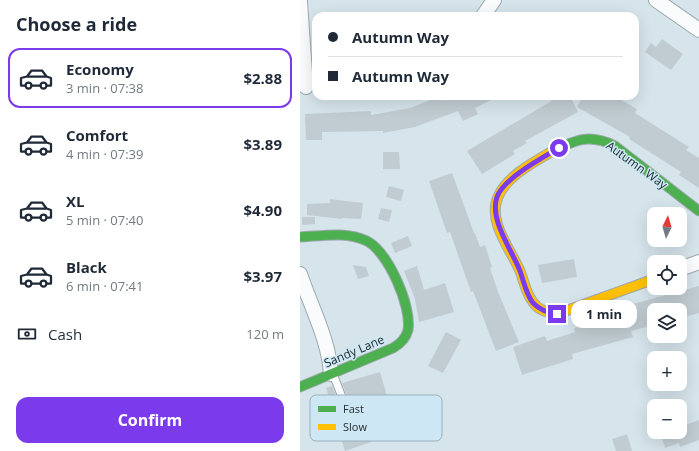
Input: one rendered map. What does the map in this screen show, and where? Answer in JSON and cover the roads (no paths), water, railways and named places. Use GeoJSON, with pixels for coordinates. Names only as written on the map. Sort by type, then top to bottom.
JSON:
{"type":"FeatureCollection","features":[{"type":"Feature","properties":{"kind":"street"},"geometry":{"type":"LineString","coordinates":[[486,12],[494,0]]}},
{"type":"Feature","properties":{"kind":"street"},"geometry":{"type":"LineString","coordinates":[[656,0],[699,30]]}},
{"type":"Feature","properties":{"kind":"street"},"geometry":{"type":"LineString","coordinates":[[300,2],[307,86]]}},
{"type":"Feature","properties":{"kind":"street","name":"Autumn Way"},"geometry":{"type":"LineString","coordinates":[[647,281],[557,314],[547,313],[532,301],[520,270],[502,234],[495,205],[500,190],[508,181],[559,148],[576,140],[594,138],[615,146],[699,211]]}},
{"type":"Feature","properties":{"kind":"street","name":"Sandy Lane"},"geometry":{"type":"LineString","coordinates":[[300,237],[351,235],[369,242],[377,248],[392,273],[407,311],[408,329],[405,338],[399,344],[384,353],[300,387]]}},
{"type":"Feature","properties":{"kind":"street"},"geometry":{"type":"LineString","coordinates":[[687,266],[699,262]]}},
{"type":"Feature","properties":{"kind":"street"},"geometry":{"type":"LineString","coordinates":[[300,274],[326,342],[332,374]]}},
{"type":"Feature","properties":{"kind":"lane"},"geometry":{"type":"LineString","coordinates":[[332,374],[341,395]]}}]}
